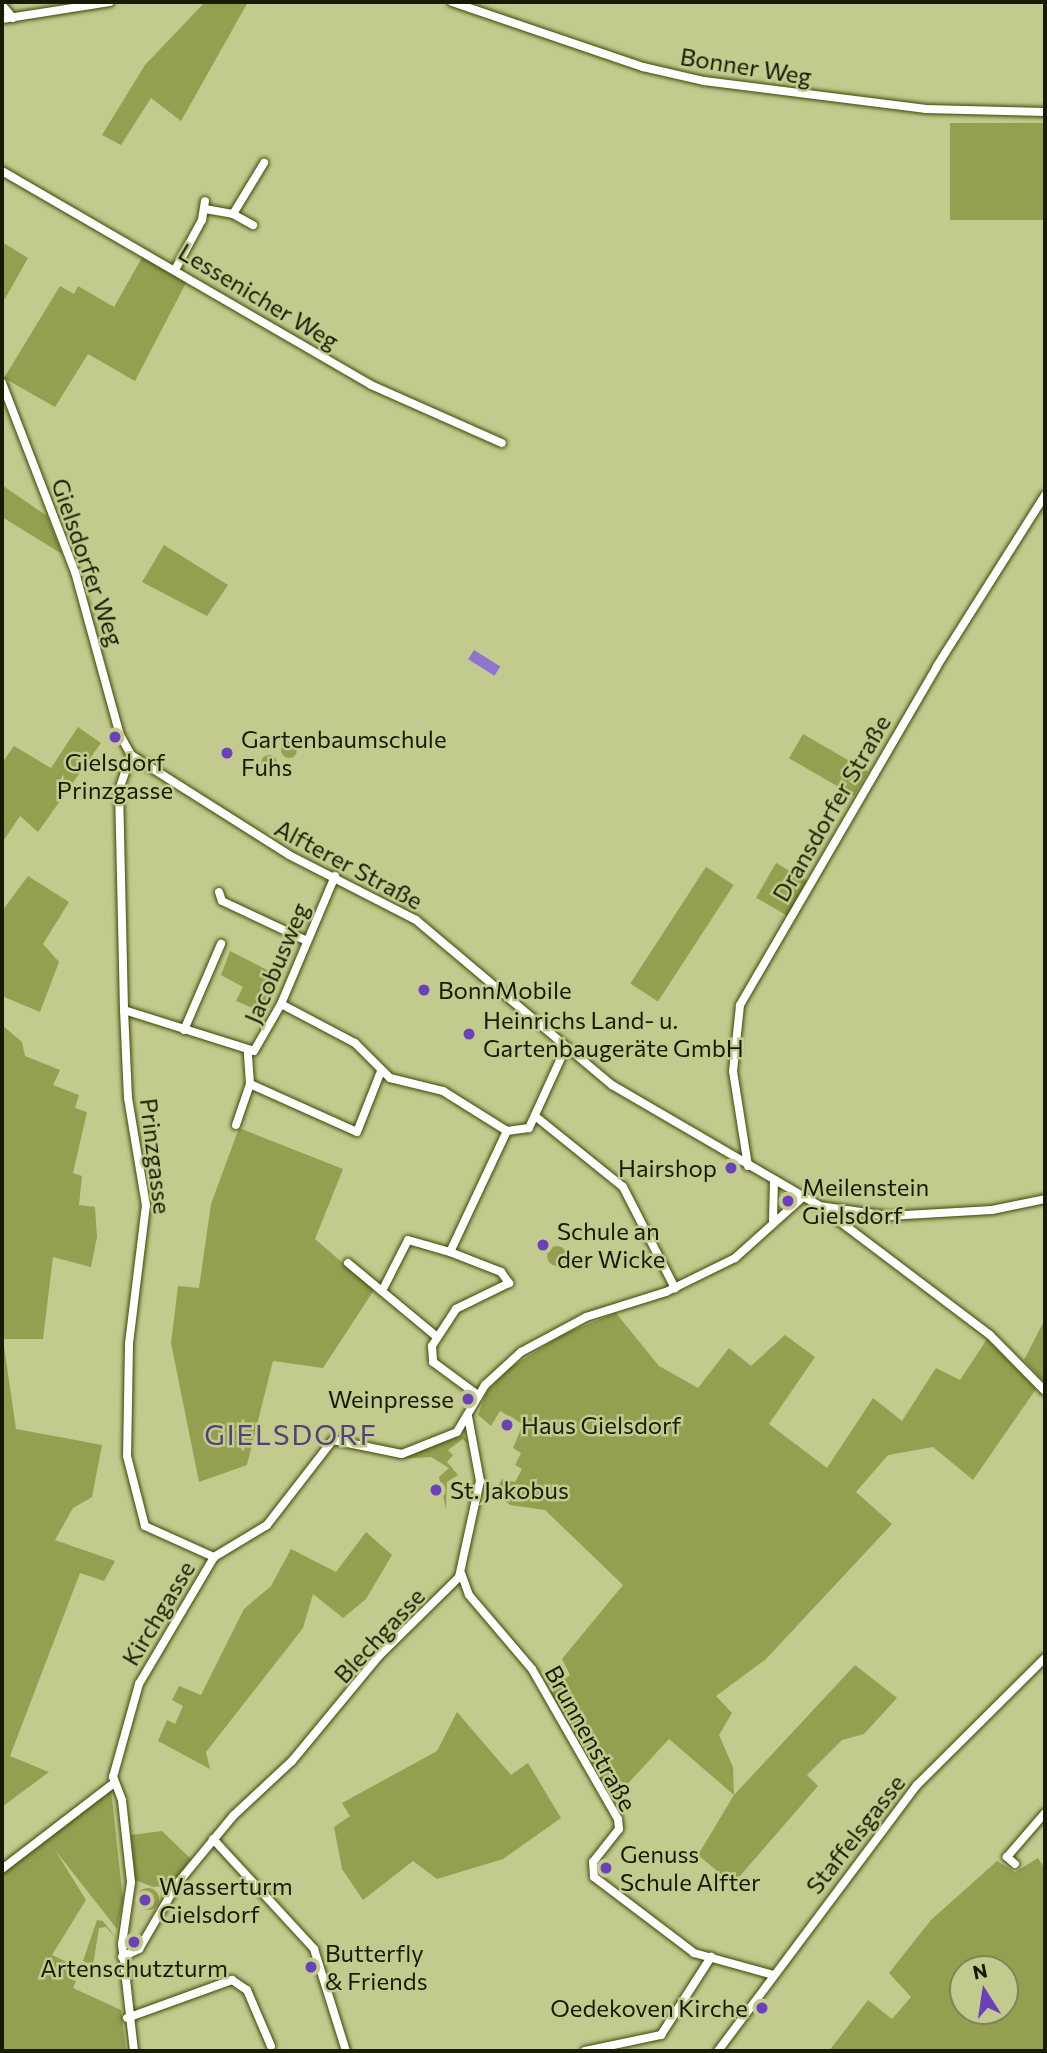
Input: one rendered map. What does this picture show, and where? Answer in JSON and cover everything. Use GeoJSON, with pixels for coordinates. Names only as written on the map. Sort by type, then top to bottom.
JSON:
{"type":"FeatureCollection","features":[{"type":"Feature","properties":{"kind":"street"},"geometry":{"type":"LineString","coordinates":[[2,19],[110,2]]}},
{"type":"Feature","properties":{"kind":"street","name":"Bonner Weg"},"geometry":{"type":"LineString","coordinates":[[452,2],[680,76],[926,109],[1045,112]]}},
{"type":"Feature","properties":{"kind":"street"},"geometry":{"type":"LineString","coordinates":[[2,5],[13,18]]}},
{"type":"Feature","properties":{"kind":"street"},"geometry":{"type":"LineString","coordinates":[[233,214],[264,163]]}},
{"type":"Feature","properties":{"kind":"street","name":"Lessenicher Weg"},"geometry":{"type":"LineString","coordinates":[[2,171],[176,268],[371,385],[502,443]]}},
{"type":"Feature","properties":{"kind":"street"},"geometry":{"type":"LineString","coordinates":[[176,268],[205,205],[233,214],[253,225]]}},
{"type":"Feature","properties":{"kind":"street","name":"Gielsdorfer Weg"},"geometry":{"type":"LineString","coordinates":[[2,383],[79,581],[120,735],[131,755]]}},
{"type":"Feature","properties":{"kind":"street","name":"Dransdorfer Straße"},"geometry":{"type":"LineString","coordinates":[[748,1166],[733,1072],[740,1005],[937,666],[1045,495]]}},
{"type":"Feature","properties":{"kind":"street","name":"Alfterer Straße"},"geometry":{"type":"LineString","coordinates":[[131,755],[246,829],[416,920],[566,1047],[648,1111],[818,1206],[989,1335],[1045,1391]]}},
{"type":"Feature","properties":{"kind":"street","name":"Prinzgasse"},"geometry":{"type":"LineString","coordinates":[[131,755],[119,789],[124,1010],[128,1098],[146,1205],[129,1344],[130,1472],[145,1526],[214,1557]]}},
{"type":"Feature","properties":{"kind":"street","name":"Jacobusweg"},"geometry":{"type":"LineString","coordinates":[[124,1010],[248,1053],[262,1044],[335,876]]}},
{"type":"Feature","properties":{"kind":"street"},"geometry":{"type":"LineString","coordinates":[[219,892],[222,901],[305,940]]}},
{"type":"Feature","properties":{"kind":"street"},"geometry":{"type":"LineString","coordinates":[[184,1030],[221,944]]}},
{"type":"Feature","properties":{"kind":"street"},"geometry":{"type":"LineString","coordinates":[[281,1004],[355,1043],[381,1071],[443,1091],[507,1131],[522,1133],[535,1116],[566,1047]]}},
{"type":"Feature","properties":{"kind":"street"},"geometry":{"type":"LineString","coordinates":[[236,1125],[250,1084],[248,1053]]}},
{"type":"Feature","properties":{"kind":"street"},"geometry":{"type":"LineString","coordinates":[[250,1084],[357,1132],[381,1071]]}},
{"type":"Feature","properties":{"kind":"street"},"geometry":{"type":"LineString","coordinates":[[535,1116],[623,1187],[675,1288]]}},
{"type":"Feature","properties":{"kind":"street"},"geometry":{"type":"LineString","coordinates":[[450,1252],[507,1131]]}},
{"type":"Feature","properties":{"kind":"street"},"geometry":{"type":"LineString","coordinates":[[773,1221],[774,1180]]}},
{"type":"Feature","properties":{"kind":"street","name":"Kirchgasse"},"geometry":{"type":"LineString","coordinates":[[114,1783],[139,1684],[214,1557],[267,1525],[333,1440],[402,1454],[457,1432],[478,1395],[501,1367],[550,1335],[675,1288],[741,1254],[773,1221],[803,1197]]}},
{"type":"Feature","properties":{"kind":"street"},"geometry":{"type":"LineString","coordinates":[[818,1206],[888,1216],[992,1210],[1045,1199]]}},
{"type":"Feature","properties":{"kind":"street"},"geometry":{"type":"LineString","coordinates":[[382,1291],[408,1240],[450,1252],[501,1272],[509,1283],[456,1309],[436,1336],[432,1360],[478,1395]]}},
{"type":"Feature","properties":{"kind":"street"},"geometry":{"type":"LineString","coordinates":[[348,1263],[436,1336]]}},
{"type":"Feature","properties":{"kind":"street"},"geometry":{"type":"LineString","coordinates":[[461,1573],[480,1481],[468,1416]]}},
{"type":"Feature","properties":{"kind":"street","name":"Blechgasse"},"geometry":{"type":"LineString","coordinates":[[122,1956],[139,1949],[213,1839],[461,1573]]}},
{"type":"Feature","properties":{"kind":"street","name":"Brunnenstraße"},"geometry":{"type":"LineString","coordinates":[[461,1573],[468,1595],[537,1677],[618,1819],[619,1829],[593,1862],[594,1877],[672,1941],[711,1957],[774,1975]]}},
{"type":"Feature","properties":{"kind":"street","name":"Staffelsgasse"},"geometry":{"type":"LineString","coordinates":[[718,2051],[937,1762],[1045,1658]]}},
{"type":"Feature","properties":{"kind":"street"},"geometry":{"type":"LineString","coordinates":[[2,1869],[114,1783],[122,1800],[131,1882],[122,1956],[127,2018],[134,2051]]}},
{"type":"Feature","properties":{"kind":"street"},"geometry":{"type":"LineString","coordinates":[[1015,1864],[1007,1857],[1045,1813]]}},
{"type":"Feature","properties":{"kind":"street"},"geometry":{"type":"LineString","coordinates":[[213,1839],[314,1948],[346,2051]]}},
{"type":"Feature","properties":{"kind":"street"},"geometry":{"type":"LineString","coordinates":[[585,2051],[661,2035],[711,1957]]}},
{"type":"Feature","properties":{"kind":"street"},"geometry":{"type":"LineString","coordinates":[[127,2018],[232,1980],[247,1990],[271,2046]]}},
{"type":"Feature","properties":{"kind":"green space"},"geometry":{"type":"Polygon","coordinates":[[[205,2],[248,2],[181,121],[151,98],[121,145],[102,135],[145,65],[205,2]]]}},
{"type":"Feature","properties":{"kind":"green space"},"geometry":{"type":"Polygon","coordinates":[[[950,123],[1045,123],[1045,220],[950,220],[950,123]]]}},
{"type":"Feature","properties":{"kind":"green space"},"geometry":{"type":"Polygon","coordinates":[[[2,242],[28,258],[2,304],[2,242]]]}},
{"type":"Feature","properties":{"kind":"green space"},"geometry":{"type":"Polygon","coordinates":[[[144,254],[187,281],[135,381],[88,354],[55,407],[4,378],[60,286],[74,294],[78,286],[114,307],[144,254]]]}},
{"type":"Feature","properties":{"kind":"green space"},"geometry":{"type":"Polygon","coordinates":[[[2,485],[47,516],[62,554],[2,517],[2,485]]]}},
{"type":"Feature","properties":{"kind":"green space"},"geometry":{"type":"Polygon","coordinates":[[[164,545],[228,585],[207,616],[142,582],[164,545]]]}},
{"type":"Feature","properties":{"kind":"green space"},"geometry":{"type":"Polygon","coordinates":[[[78,727],[101,743],[38,832],[20,816],[2,843],[2,763],[14,746],[51,768],[78,727]]]}},
{"type":"Feature","properties":{"kind":"green space"},"geometry":{"type":"Polygon","coordinates":[[[803,734],[868,772],[854,796],[789,758],[803,734]]]}},
{"type":"Feature","properties":{"kind":"green space"},"geometry":{"type":"Polygon","coordinates":[[[289,742],[295,744],[295,756],[289,758],[283,756],[281,750],[283,744],[289,742]]]}},
{"type":"Feature","properties":{"kind":"green space"},"geometry":{"type":"Polygon","coordinates":[[[269,755],[275,757],[275,769],[269,771],[263,769],[261,763],[263,757],[269,755]]]}},
{"type":"Feature","properties":{"kind":"green space"},"geometry":{"type":"Polygon","coordinates":[[[776,863],[807,881],[787,916],[756,898],[776,863]]]}},
{"type":"Feature","properties":{"kind":"green space"},"geometry":{"type":"Polygon","coordinates":[[[706,867],[734,885],[658,1002],[630,984],[706,867]]]}},
{"type":"Feature","properties":{"kind":"green space"},"geometry":{"type":"Polygon","coordinates":[[[28,876],[69,902],[43,944],[59,962],[40,1012],[2,996],[2,911],[28,876]]]}},
{"type":"Feature","properties":{"kind":"green space"},"geometry":{"type":"Polygon","coordinates":[[[230,951],[281,977],[264,1013],[236,1001],[243,987],[221,975],[230,951]]]}},
{"type":"Feature","properties":{"kind":"green space"},"geometry":{"type":"Polygon","coordinates":[[[2,1025],[22,1042],[25,1056],[60,1070],[53,1085],[79,1095],[75,1108],[87,1112],[73,1173],[82,1176],[79,1205],[95,1207],[97,1237],[91,1267],[53,1257],[43,1339],[3,1339],[16,1429],[102,1445],[92,1497],[73,1508],[55,1540],[115,1561],[104,1581],[80,1573],[10,1756],[49,1772],[2,1807],[2,1025]]]}},
{"type":"Feature","properties":{"kind":"green space"},"geometry":{"type":"Polygon","coordinates":[[[239,1128],[343,1169],[315,1239],[374,1290],[323,1368],[273,1361],[247,1465],[199,1482],[171,1343],[178,1286],[199,1288],[211,1204],[239,1128]]]}},
{"type":"Feature","properties":{"kind":"green space"},"geometry":{"type":"Polygon","coordinates":[[[557,1246],[564,1249],[567,1256],[564,1263],[557,1266],[550,1263],[547,1256],[550,1249],[557,1246]]]}},
{"type":"Feature","properties":{"kind":"green space"},"geometry":{"type":"Polygon","coordinates":[[[616,1313],[659,1366],[698,1388],[729,1348],[751,1366],[785,1335],[815,1357],[769,1424],[827,1468],[873,1398],[902,1421],[936,1368],[960,1380],[987,1339],[1036,1389],[973,1480],[933,1447],[888,1455],[856,1492],[892,1524],[766,1659],[716,1696],[732,1713],[719,1735],[733,1767],[734,1795],[669,1739],[610,1803],[549,1691],[570,1675],[562,1659],[623,1585],[545,1510],[510,1505],[495,1492],[502,1479],[515,1482],[522,1469],[515,1465],[521,1453],[513,1448],[523,1424],[500,1411],[491,1426],[478,1415],[486,1393],[508,1369],[564,1334],[616,1313]]]}},
{"type":"Feature","properties":{"kind":"green space"},"geometry":{"type":"Polygon","coordinates":[[[1045,1319],[1045,1383],[1024,1360],[1045,1319]]]}},
{"type":"Feature","properties":{"kind":"green space"},"geometry":{"type":"Polygon","coordinates":[[[463,1435],[470,1445],[463,1439],[448,1450],[453,1455],[447,1462],[458,1475],[447,1482],[446,1509],[439,1477],[449,1468],[431,1457],[398,1459],[463,1435]]]}},
{"type":"Feature","properties":{"kind":"green space"},"geometry":{"type":"Polygon","coordinates":[[[366,1532],[392,1555],[366,1599],[343,1618],[313,1594],[303,1628],[206,1752],[210,1769],[158,1741],[167,1720],[175,1724],[183,1706],[172,1700],[179,1686],[201,1695],[244,1609],[271,1586],[291,1549],[336,1572],[366,1532]]]}},
{"type":"Feature","properties":{"kind":"green space"},"geometry":{"type":"Polygon","coordinates":[[[855,1665],[897,1698],[864,1734],[842,1740],[807,1775],[818,1786],[733,1884],[698,1855],[734,1795],[855,1665]]]}},
{"type":"Feature","properties":{"kind":"green space"},"geometry":{"type":"Polygon","coordinates":[[[457,1712],[511,1775],[528,1763],[561,1818],[503,1859],[437,1879],[413,1861],[363,1900],[342,1869],[334,1827],[350,1816],[342,1803],[437,1751],[457,1712]]]}},
{"type":"Feature","properties":{"kind":"green space"},"geometry":{"type":"Polygon","coordinates":[[[111,1789],[123,1900],[117,1929],[55,1850],[86,1900],[52,1955],[75,1966],[68,1978],[76,1981],[73,1988],[121,2010],[126,2051],[2,2051],[2,1872],[111,1789]]]}},
{"type":"Feature","properties":{"kind":"green space"},"geometry":{"type":"Polygon","coordinates":[[[162,1831],[191,1859],[171,1885],[153,1887],[135,1880],[131,1835],[162,1831]]]}},
{"type":"Feature","properties":{"kind":"green space"},"geometry":{"type":"Polygon","coordinates":[[[1038,1858],[1045,1869],[1045,2051],[829,2051],[868,2000],[892,2019],[911,1997],[889,1973],[931,1920],[997,1861],[1015,1872],[1038,1858]]]}},
{"type":"Feature","properties":{"kind":"green space"},"geometry":{"type":"Polygon","coordinates":[[[148,1888],[156,1891],[159,1899],[156,1907],[148,1910],[140,1907],[137,1899],[140,1891],[148,1888]]]}},
{"type":"Feature","properties":{"kind":"green space"},"geometry":{"type":"Polygon","coordinates":[[[97,1920],[103,1921],[117,1939],[106,1927],[99,1928],[93,1965],[83,1961],[97,1920]]]}},
{"type":"Feature","properties":{"kind":"shaded area"},"geometry":{"type":"Polygon","coordinates":[[[474,650],[500,666],[494,676],[468,659],[474,650]]]}},
{"type":"Feature","properties":{"kind":"place","name":"Gielsdorf Prinzgasse"},"geometry":{"type":"Point","coordinates":[115,737]}},
{"type":"Feature","properties":{"kind":"place","name":"Gartenbaumschule Fuhs"},"geometry":{"type":"Point","coordinates":[227,753]}},
{"type":"Feature","properties":{"kind":"place","name":"BonnMobile"},"geometry":{"type":"Point","coordinates":[424,990]}},
{"type":"Feature","properties":{"kind":"place","name":"Heinrichs Land- u. Gartenbaugeräte GmbH"},"geometry":{"type":"Point","coordinates":[469,1034]}},
{"type":"Feature","properties":{"kind":"place","name":"Hairshop"},"geometry":{"type":"Point","coordinates":[731,1168]}},
{"type":"Feature","properties":{"kind":"place","name":"Meilenstein Gielsdorf"},"geometry":{"type":"Point","coordinates":[788,1201]}},
{"type":"Feature","properties":{"kind":"place","name":"Schule an der Wicke"},"geometry":{"type":"Point","coordinates":[543,1245]}},
{"type":"Feature","properties":{"kind":"place","name":"Weinpresse"},"geometry":{"type":"Point","coordinates":[468,1399]}},
{"type":"Feature","properties":{"kind":"place","name":"Haus Gielsdorf"},"geometry":{"type":"Point","coordinates":[507,1425]}},
{"type":"Feature","properties":{"kind":"place","name":"St. Jakobus"},"geometry":{"type":"Point","coordinates":[436,1490]}},
{"type":"Feature","properties":{"kind":"place","name":"Genuss Schule Alfter"},"geometry":{"type":"Point","coordinates":[606,1868]}},
{"type":"Feature","properties":{"kind":"place","name":"Wasserturm Gielsdorf"},"geometry":{"type":"Point","coordinates":[145,1900]}},
{"type":"Feature","properties":{"kind":"place","name":"Artenschutzturm"},"geometry":{"type":"Point","coordinates":[134,1942]}},
{"type":"Feature","properties":{"kind":"place","name":"Butterfly & Friends"},"geometry":{"type":"Point","coordinates":[311,1967]}},
{"type":"Feature","properties":{"kind":"place","name":"Oedekoven Kirche"},"geometry":{"type":"Point","coordinates":[762,2008]}},
{"type":"Feature","properties":{"kind":"district","name":"GIELSDORF"},"geometry":{"type":"Point","coordinates":[291,1434]}}]}
